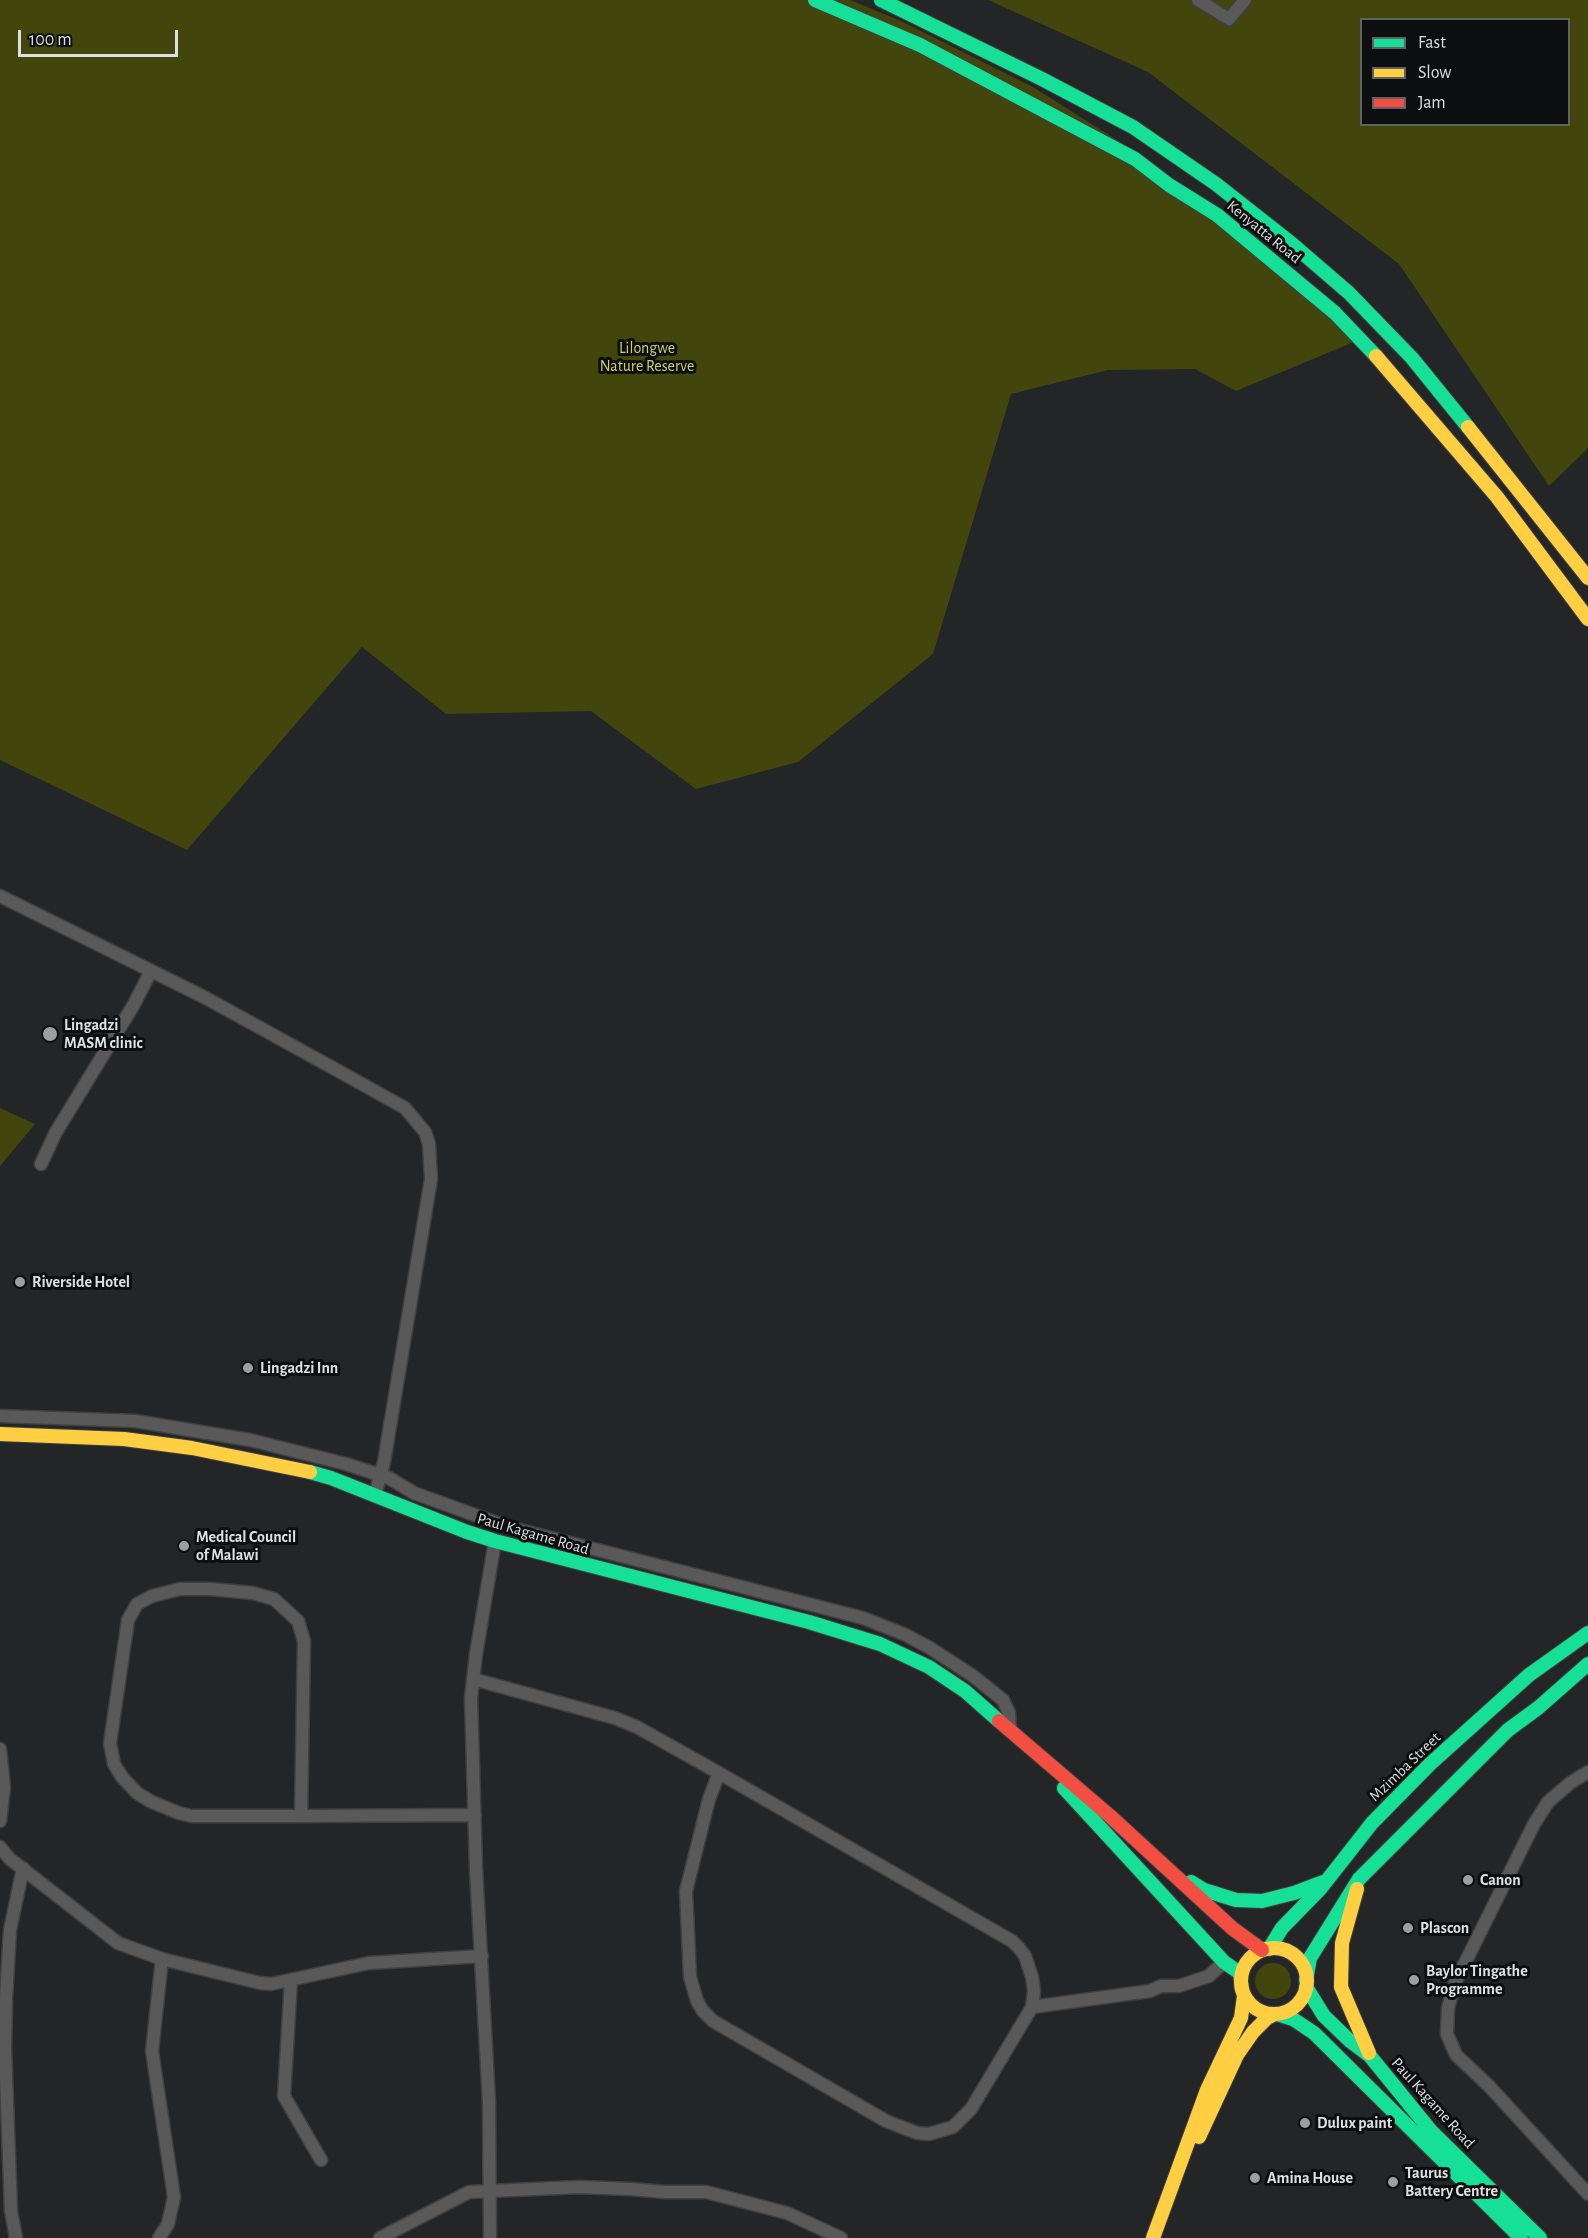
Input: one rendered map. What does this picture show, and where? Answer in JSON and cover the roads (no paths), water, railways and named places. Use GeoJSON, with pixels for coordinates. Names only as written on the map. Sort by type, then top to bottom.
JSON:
{"type":"FeatureCollection","features":[{"type":"Feature","properties":{"kind":"main road","name":"Kenyatta Road"},"geometry":{"type":"LineString","coordinates":[[815,0],[920,45],[1011,91],[1135,159],[1169,185],[1217,215],[1335,313],[1397,379],[1497,497],[1588,620]]}},
{"type":"Feature","properties":{"kind":"main road","name":"Kenyatta Road"},"geometry":{"type":"LineString","coordinates":[[881,0],[1042,79],[1133,128],[1216,184],[1291,243],[1349,293],[1412,358],[1588,578]]}},
{"type":"Feature","properties":{"kind":"main road","name":"Paul Kagame Road"},"geometry":{"type":"LineString","coordinates":[[0,1434],[124,1438],[286,1466],[331,1478],[495,1541],[809,1622],[880,1644],[929,1666],[965,1691],[1110,1816],[1232,1928],[1266,1950]]}},
{"type":"Feature","properties":{"kind":"main road","name":"Mzimba Street"},"geometry":{"type":"LineString","coordinates":[[1266,1950],[1282,1928],[1328,1880],[1372,1823],[1430,1764],[1529,1676],[1588,1633]]}},
{"type":"Feature","properties":{"kind":"main road"},"geometry":{"type":"LineString","coordinates":[[1171,2191],[1237,2055],[1252,2032],[1267,2018],[1294,2007],[1300,2001],[1310,1958],[1359,1879],[1508,1730],[1586,1669]]}},
{"type":"Feature","properties":{"kind":"main road","name":"Paul Kagame Road"},"geometry":{"type":"LineString","coordinates":[[1028,1747],[1090,1819],[1224,1962],[1240,1973],[1243,1993]]}},
{"type":"Feature","properties":{"kind":"main road"},"geometry":{"type":"LineString","coordinates":[[1160,1862],[1204,1890],[1236,1900],[1262,1901],[1294,1893],[1328,1880]]}},
{"type":"Feature","properties":{"kind":"main road"},"geometry":{"type":"LineString","coordinates":[[1359,1879],[1355,1902],[1342,1943],[1341,1987],[1370,2056]]}},
{"type":"Feature","properties":{"kind":"main road"},"geometry":{"type":"LineString","coordinates":[[1153,2238],[1207,2090],[1241,2018],[1243,1993],[1241,1978],[1244,1966],[1252,1957],[1266,1950],[1287,1951],[1295,1956],[1305,1971],[1306,1983]]}},
{"type":"Feature","properties":{"kind":"main road","name":"Paul Kagame Road"},"geometry":{"type":"LineString","coordinates":[[1306,1983],[1324,2016],[1350,2041],[1370,2056],[1431,2131],[1540,2238]]}},
{"type":"Feature","properties":{"kind":"main road"},"geometry":{"type":"LineString","coordinates":[[1243,1993],[1257,2010],[1293,2019],[1314,2033],[1521,2238]]}},
{"type":"Feature","properties":{"kind":"street"},"geometry":{"type":"LineString","coordinates":[[1198,0],[1229,19],[1245,0]]}},
{"type":"Feature","properties":{"kind":"street"},"geometry":{"type":"LineString","coordinates":[[0,896],[214,1002],[405,1108],[425,1132],[429,1144],[430,1179],[375,1495]]}},
{"type":"Feature","properties":{"kind":"street"},"geometry":{"type":"LineString","coordinates":[[41,1164],[61,1123],[133,1006],[151,971]]}},
{"type":"Feature","properties":{"kind":"street"},"geometry":{"type":"LineString","coordinates":[[0,1416],[152,1423],[250,1440],[380,1475],[414,1492],[508,1527],[790,1599],[882,1625],[930,1648],[973,1676],[1003,1700],[1009,1713],[1010,1730]]}},
{"type":"Feature","properties":{"kind":"street"},"geometry":{"type":"LineString","coordinates":[[490,2238],[491,2192],[471,1728],[473,1679],[495,1541]]}},
{"type":"Feature","properties":{"kind":"street"},"geometry":{"type":"LineString","coordinates":[[302,1816],[304,1641],[298,1621],[274,1599],[253,1593],[180,1589],[152,1596],[137,1604],[128,1620],[110,1743],[114,1764],[122,1778],[152,1802],[191,1816],[302,1816],[475,1815]]}},
{"type":"Feature","properties":{"kind":"street"},"geometry":{"type":"LineString","coordinates":[[473,1679],[615,1718],[637,1727],[719,1773],[1012,1941],[1029,1965],[1034,1991],[1032,2007],[971,2109],[953,2127],[929,2134],[917,2133],[886,2121],[713,2020],[703,2011],[691,1984],[686,1891],[709,1800],[719,1773]]}},
{"type":"Feature","properties":{"kind":"street"},"geometry":{"type":"LineString","coordinates":[[0,1749],[4,1787],[0,1821]]}},
{"type":"Feature","properties":{"kind":"street"},"geometry":{"type":"LineString","coordinates":[[1588,1772],[1570,1783],[1548,1802],[1534,1824],[1455,1983],[1448,2007],[1447,2034],[1456,2055],[1489,2086],[1588,2194]]}},
{"type":"Feature","properties":{"kind":"street"},"geometry":{"type":"LineString","coordinates":[[0,1847],[10,1859],[118,1943],[162,1959],[260,1983],[271,1984],[369,1963],[482,1956]]}},
{"type":"Feature","properties":{"kind":"street"},"geometry":{"type":"LineString","coordinates":[[16,2238],[11,2211],[5,2049],[10,1930],[23,1868]]}},
{"type":"Feature","properties":{"kind":"street"},"geometry":{"type":"LineString","coordinates":[[159,2238],[168,2224],[174,2197],[152,2051],[162,1959]]}},
{"type":"Feature","properties":{"kind":"street"},"geometry":{"type":"LineString","coordinates":[[1032,2007],[1150,1991],[1161,1986],[1179,1986],[1209,1976],[1224,1962]]}},
{"type":"Feature","properties":{"kind":"street"},"geometry":{"type":"LineString","coordinates":[[291,1980],[285,2096],[321,2160]]}},
{"type":"Feature","properties":{"kind":"street"},"geometry":{"type":"LineString","coordinates":[[380,2238],[469,2192],[579,2187],[665,2193],[706,2192],[787,2213],[841,2238]]}},
{"type":"Feature","properties":{"kind":"place","name":"Lingadzi MASM clinic"},"geometry":{"type":"Point","coordinates":[50,1034]}},
{"type":"Feature","properties":{"kind":"place","name":"Riverside Hotel"},"geometry":{"type":"Point","coordinates":[20,1282]}},
{"type":"Feature","properties":{"kind":"place","name":"Lingadzi Inn"},"geometry":{"type":"Point","coordinates":[248,1368]}},
{"type":"Feature","properties":{"kind":"place","name":"Medical Council of Malawi"},"geometry":{"type":"Point","coordinates":[184,1546]}},
{"type":"Feature","properties":{"kind":"place","name":"Canon"},"geometry":{"type":"Point","coordinates":[1468,1880]}},
{"type":"Feature","properties":{"kind":"place","name":"Plascon"},"geometry":{"type":"Point","coordinates":[1408,1928]}},
{"type":"Feature","properties":{"kind":"place","name":"Baylor Tingathe Programme"},"geometry":{"type":"Point","coordinates":[1414,1980]}},
{"type":"Feature","properties":{"kind":"place","name":"Dulux paint"},"geometry":{"type":"Point","coordinates":[1305,2123]}},
{"type":"Feature","properties":{"kind":"place","name":"Amina House"},"geometry":{"type":"Point","coordinates":[1255,2178]}},
{"type":"Feature","properties":{"kind":"place","name":"Taurus Battery Centre"},"geometry":{"type":"Point","coordinates":[1393,2182]}},
{"type":"Feature","properties":{"kind":"park label","name":"Lilongwe Nature Reserve"},"geometry":{"type":"Point","coordinates":[647,357]}}]}
